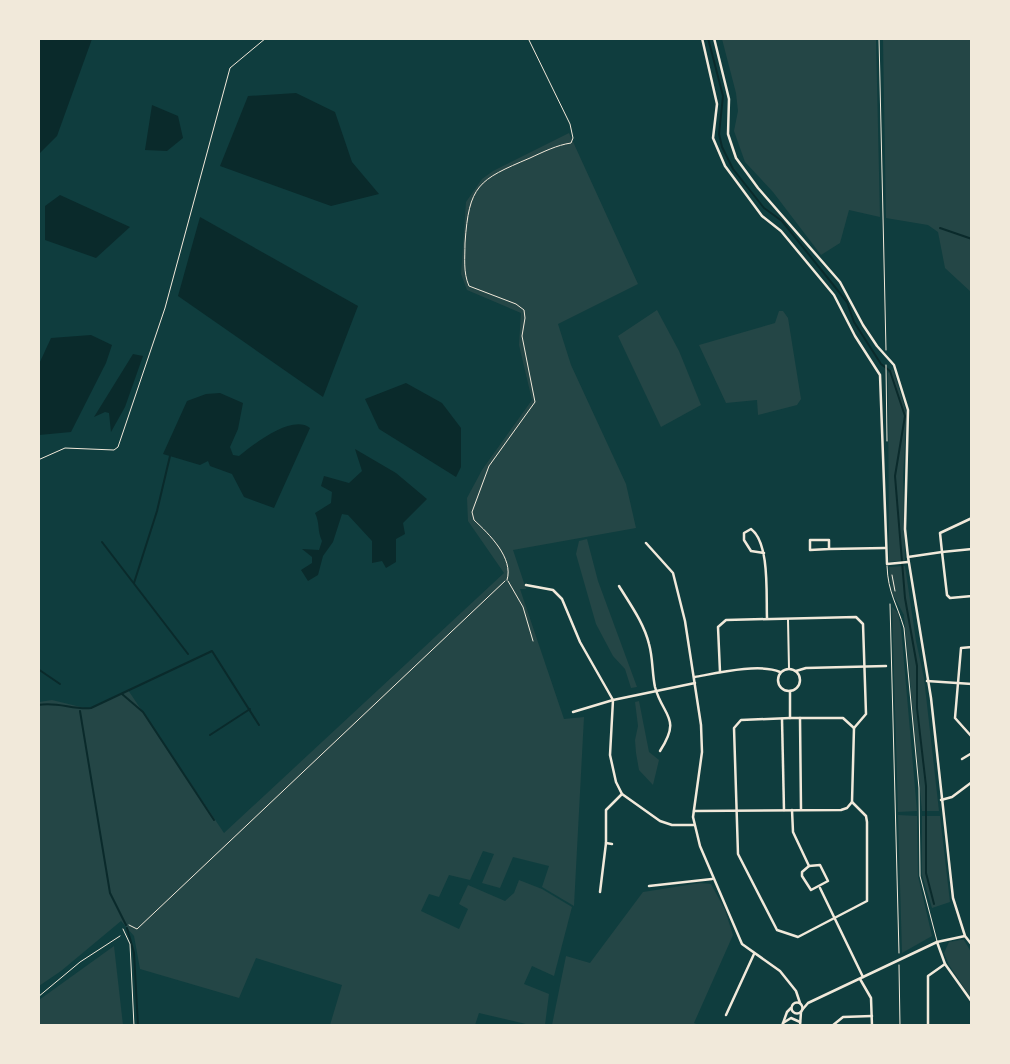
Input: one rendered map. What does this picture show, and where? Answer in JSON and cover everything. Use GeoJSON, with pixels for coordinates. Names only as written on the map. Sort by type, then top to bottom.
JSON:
{"type":"FeatureCollection","features":[{"type":"Feature","properties":{"kind":"street"},"geometry":{"type":"LineString","coordinates":[[702,38],[716,93],[713,138],[720,156],[762,216],[781,231],[834,295],[855,336],[880,375],[888,564],[942,552],[971,549]]}},
{"type":"Feature","properties":{"kind":"street"},"geometry":{"type":"LineString","coordinates":[[714,38],[729,99],[728,134],[736,158],[758,188],[840,282],[863,325],[897,370],[908,410],[905,528],[908,560],[927,681],[953,898],[965,936],[971,945]]}},
{"type":"Feature","properties":{"kind":"street"},"geometry":{"type":"LineString","coordinates":[[971,518],[940,533],[947,595],[950,598],[971,596]]}},
{"type":"Feature","properties":{"kind":"street"},"geometry":{"type":"LineString","coordinates":[[764,553],[751,551],[744,540],[744,533],[751,529],[755,531],[764,553],[767,618]]}},
{"type":"Feature","properties":{"kind":"street"},"geometry":{"type":"LineString","coordinates":[[829,549],[829,540],[810,540],[810,550],[886,548]]}},
{"type":"Feature","properties":{"kind":"street"},"geometry":{"type":"LineString","coordinates":[[646,543],[673,573],[695,677],[702,752],[694,825],[713,879],[742,944],[780,971],[796,991],[802,1010],[800,1022]]}},
{"type":"Feature","properties":{"kind":"street"},"geometry":{"type":"LineString","coordinates":[[526,585],[553,590],[562,599],[580,642],[612,700],[610,755],[616,782],[622,794],[660,821],[672,825],[694,825]]}},
{"type":"Feature","properties":{"kind":"street"},"geometry":{"type":"LineString","coordinates":[[619,586],[643,626],[649,642],[656,691],[667,710],[671,725],[668,740],[660,751]]}},
{"type":"Feature","properties":{"kind":"street"},"geometry":{"type":"LineString","coordinates":[[694,811],[841,810],[852,803],[854,728],[866,714],[863,624],[856,617],[726,620],[718,627],[720,672]]}},
{"type":"Feature","properties":{"kind":"street"},"geometry":{"type":"LineString","coordinates":[[788,618],[789,668]]}},
{"type":"Feature","properties":{"kind":"street"},"geometry":{"type":"LineString","coordinates":[[971,647],[961,648],[956,718],[971,737]]}},
{"type":"Feature","properties":{"kind":"street"},"geometry":{"type":"LineString","coordinates":[[695,677],[720,672],[773,669],[780,672],[789,668],[796,671],[806,668],[886,666]]}},
{"type":"Feature","properties":{"kind":"street"},"geometry":{"type":"LineString","coordinates":[[780,672],[780,687],[790,691],[797,688],[800,681],[796,671]]}},
{"type":"Feature","properties":{"kind":"street"},"geometry":{"type":"LineString","coordinates":[[927,681],[971,684]]}},
{"type":"Feature","properties":{"kind":"street"},"geometry":{"type":"LineString","coordinates":[[573,712],[612,700],[695,683]]}},
{"type":"Feature","properties":{"kind":"street"},"geometry":{"type":"LineString","coordinates":[[790,691],[790,718]]}},
{"type":"Feature","properties":{"kind":"street"},"geometry":{"type":"LineString","coordinates":[[852,803],[866,816],[867,822],[868,897],[864,904],[798,937],[777,930],[738,854],[734,728],[741,720],[843,718],[854,728]]}},
{"type":"Feature","properties":{"kind":"street"},"geometry":{"type":"LineString","coordinates":[[782,719],[784,810]]}},
{"type":"Feature","properties":{"kind":"street"},"geometry":{"type":"LineString","coordinates":[[800,719],[801,809]]}},
{"type":"Feature","properties":{"kind":"street"},"geometry":{"type":"LineString","coordinates":[[962,759],[971,753]]}},
{"type":"Feature","properties":{"kind":"street"},"geometry":{"type":"LineString","coordinates":[[941,800],[952,797],[971,782]]}},
{"type":"Feature","properties":{"kind":"street"},"geometry":{"type":"LineString","coordinates":[[967,786],[971,790]]}},
{"type":"Feature","properties":{"kind":"street"},"geometry":{"type":"LineString","coordinates":[[600,892],[606,843],[606,810],[622,794]]}},
{"type":"Feature","properties":{"kind":"street"},"geometry":{"type":"LineString","coordinates":[[792,810],[793,832],[809,866]]}},
{"type":"Feature","properties":{"kind":"street"},"geometry":{"type":"LineString","coordinates":[[606,843],[612,844]]}},
{"type":"Feature","properties":{"kind":"street"},"geometry":{"type":"LineString","coordinates":[[809,866],[822,867],[828,881],[820,888],[808,888],[802,873],[809,866]]}},
{"type":"Feature","properties":{"kind":"street"},"geometry":{"type":"LineString","coordinates":[[649,886],[713,879]]}},
{"type":"Feature","properties":{"kind":"street"},"geometry":{"type":"LineString","coordinates":[[820,888],[871,998],[872,1026]]}},
{"type":"Feature","properties":{"kind":"street"},"geometry":{"type":"LineString","coordinates":[[782,1024],[808,1003],[937,942],[965,936]]}},
{"type":"Feature","properties":{"kind":"street"},"geometry":{"type":"LineString","coordinates":[[937,942],[945,964],[971,1002]]}},
{"type":"Feature","properties":{"kind":"street"},"geometry":{"type":"LineString","coordinates":[[726,1015],[754,954]]}},
{"type":"Feature","properties":{"kind":"street"},"geometry":{"type":"LineString","coordinates":[[928,1026],[928,976],[945,964]]}},
{"type":"Feature","properties":{"kind":"street"},"geometry":{"type":"LineString","coordinates":[[782,1024],[787,1012],[792,1008],[796,991]]}},
{"type":"Feature","properties":{"kind":"street"},"geometry":{"type":"LineString","coordinates":[[794,1003],[808,1003]]}},
{"type":"Feature","properties":{"kind":"street"},"geometry":{"type":"LineString","coordinates":[[792,1008],[800,1022]]}},
{"type":"Feature","properties":{"kind":"street"},"geometry":{"type":"LineString","coordinates":[[832,1026],[844,1017],[872,1016]]}},
{"type":"Feature","properties":{"kind":"street"},"geometry":{"type":"LineString","coordinates":[[782,1024],[792,1018],[800,1022]]}},
{"type":"Feature","properties":{"kind":"lane"},"geometry":{"type":"LineString","coordinates":[[888,564],[888,584],[904,628],[919,788],[920,876],[937,942]]}},
{"type":"Feature","properties":{"kind":"path"},"geometry":{"type":"LineString","coordinates":[[38,460],[65,448],[114,450],[118,447],[165,308],[230,68],[266,38]]}},
{"type":"Feature","properties":{"kind":"path"},"geometry":{"type":"LineString","coordinates":[[129,925],[137,929],[507,580],[509,571],[506,559],[474,520],[472,512],[489,466],[535,402],[522,336],[524,310],[516,304],[469,286],[465,277],[464,259],[467,213],[482,184],[495,173],[571,143],[573,138],[570,124],[528,38]]}},
{"type":"Feature","properties":{"kind":"path"},"geometry":{"type":"LineString","coordinates":[[879,38],[886,372]]}},
{"type":"Feature","properties":{"kind":"path"},"geometry":{"type":"LineString","coordinates":[[507,580],[523,607],[533,641]]}},
{"type":"Feature","properties":{"kind":"path"},"geometry":{"type":"LineString","coordinates":[[892,599],[900,1026]]}},
{"type":"Feature","properties":{"kind":"path"},"geometry":{"type":"LineString","coordinates":[[123,929],[130,944],[134,1026]]}},
{"type":"Feature","properties":{"kind":"path"},"geometry":{"type":"LineString","coordinates":[[38,996],[80,962],[120,936]]}},
{"type":"Feature","properties":{"kind":"shaded area"},"geometry":{"type":"Polygon","coordinates":[[[39,38],[92,39],[57,136],[39,154],[39,38]]]}},
{"type":"Feature","properties":{"kind":"shaded area"},"geometry":{"type":"Polygon","coordinates":[[[722,39],[876,39],[880,217],[849,210],[840,243],[821,255],[773,192],[745,162],[734,131],[738,111],[736,93],[722,39]]]}},
{"type":"Feature","properties":{"kind":"shaded area"},"geometry":{"type":"Polygon","coordinates":[[[883,39],[971,39],[971,292],[945,268],[938,232],[928,225],[886,218],[883,39]]]}},
{"type":"Feature","properties":{"kind":"shaded area"},"geometry":{"type":"Polygon","coordinates":[[[296,93],[335,112],[352,162],[379,194],[331,206],[220,166],[248,96],[296,93]]]}},
{"type":"Feature","properties":{"kind":"shaded area"},"geometry":{"type":"Polygon","coordinates":[[[152,105],[178,116],[183,138],[167,151],[145,150],[152,105]]]}},
{"type":"Feature","properties":{"kind":"shaded area"},"geometry":{"type":"Polygon","coordinates":[[[569,133],[638,284],[558,324],[571,365],[626,484],[636,528],[513,550],[526,589],[520,589],[564,719],[584,717],[574,906],[542,887],[549,866],[513,857],[500,888],[482,883],[494,854],[483,851],[470,880],[449,875],[439,897],[429,894],[421,911],[459,929],[468,909],[459,904],[468,885],[505,901],[514,893],[519,880],[542,889],[572,907],[554,976],[532,966],[524,984],[549,994],[545,1025],[530,1025],[479,1013],[475,1025],[330,1025],[342,985],[256,958],[239,998],[140,969],[134,936],[121,921],[39,986],[39,702],[52,700],[89,709],[128,690],[224,833],[504,573],[468,521],[467,498],[482,470],[532,400],[519,345],[521,313],[467,290],[461,274],[466,202],[482,179],[493,171],[569,133]]]}},
{"type":"Feature","properties":{"kind":"shaded area"},"geometry":{"type":"Polygon","coordinates":[[[60,195],[130,227],[96,258],[45,240],[45,206],[60,195]]]}},
{"type":"Feature","properties":{"kind":"shaded area"},"geometry":{"type":"Polygon","coordinates":[[[200,217],[358,306],[323,397],[178,296],[200,217]]]}},
{"type":"Feature","properties":{"kind":"shaded area"},"geometry":{"type":"Polygon","coordinates":[[[657,310],[679,351],[701,405],[661,427],[618,336],[657,310]]]}},
{"type":"Feature","properties":{"kind":"shaded area"},"geometry":{"type":"Polygon","coordinates":[[[779,311],[783,311],[788,318],[801,399],[797,405],[758,415],[757,400],[726,403],[699,345],[775,323],[779,311]]]}},
{"type":"Feature","properties":{"kind":"shaded area"},"geometry":{"type":"Polygon","coordinates":[[[91,335],[112,345],[106,363],[71,432],[39,435],[39,364],[51,338],[91,335]]]}},
{"type":"Feature","properties":{"kind":"shaded area"},"geometry":{"type":"Polygon","coordinates":[[[133,354],[143,356],[125,407],[111,432],[109,413],[94,417],[133,354]]]}},
{"type":"Feature","properties":{"kind":"shaded area"},"geometry":{"type":"Polygon","coordinates":[[[893,369],[907,414],[903,476],[905,560],[889,562],[888,373],[893,369]]]}},
{"type":"Feature","properties":{"kind":"shaded area"},"geometry":{"type":"Polygon","coordinates":[[[406,383],[442,403],[461,428],[461,467],[456,477],[379,429],[365,399],[406,383]]]}},
{"type":"Feature","properties":{"kind":"shaded area"},"geometry":{"type":"Polygon","coordinates":[[[220,393],[243,403],[238,429],[230,447],[233,455],[239,456],[263,438],[284,428],[302,425],[310,428],[274,508],[244,497],[232,474],[210,466],[208,461],[200,465],[163,454],[187,401],[206,394],[220,393]]]}},
{"type":"Feature","properties":{"kind":"shaded area"},"geometry":{"type":"Polygon","coordinates":[[[355,449],[396,473],[427,499],[403,523],[405,534],[396,539],[396,562],[386,568],[382,561],[372,563],[372,541],[348,515],[342,514],[333,542],[323,556],[318,575],[308,581],[301,570],[312,563],[312,557],[302,549],[319,550],[322,541],[315,513],[331,503],[332,492],[321,486],[324,476],[349,483],[362,471],[355,449]]]}},
{"type":"Feature","properties":{"kind":"shaded area"},"geometry":{"type":"Polygon","coordinates":[[[587,539],[598,581],[637,687],[631,688],[625,669],[613,656],[596,624],[576,554],[579,541],[587,539]]]}},
{"type":"Feature","properties":{"kind":"shaded area"},"geometry":{"type":"Polygon","coordinates":[[[905,566],[924,678],[939,811],[922,811],[904,615],[892,593],[889,567],[905,566]]]}},
{"type":"Feature","properties":{"kind":"shaded area"},"geometry":{"type":"Polygon","coordinates":[[[892,607],[898,613],[901,628],[917,811],[898,812],[892,607]]]}},
{"type":"Feature","properties":{"kind":"shaded area"},"geometry":{"type":"Polygon","coordinates":[[[639,701],[649,752],[659,760],[653,785],[639,770],[636,753],[638,726],[635,702],[639,701]]]}},
{"type":"Feature","properties":{"kind":"shaded area"},"geometry":{"type":"Polygon","coordinates":[[[898,815],[917,816],[918,876],[932,936],[902,953],[898,815]]]}},
{"type":"Feature","properties":{"kind":"shaded area"},"geometry":{"type":"Polygon","coordinates":[[[922,816],[940,816],[950,902],[932,908],[922,875],[922,816]]]}},
{"type":"Feature","properties":{"kind":"shaded area"},"geometry":{"type":"Polygon","coordinates":[[[700,883],[711,884],[725,910],[733,935],[694,1023],[698,1025],[552,1025],[566,956],[590,963],[643,892],[700,883]]]}},
{"type":"Feature","properties":{"kind":"shaded area"},"geometry":{"type":"Polygon","coordinates":[[[964,940],[971,952],[971,998],[944,953],[949,942],[964,940]]]}},
{"type":"Feature","properties":{"kind":"shaded area"},"geometry":{"type":"Polygon","coordinates":[[[114,946],[123,1025],[39,1025],[39,1000],[114,946]]]}},
{"type":"Feature","properties":{"kind":"waterway"},"geometry":{"type":"LineString","coordinates":[[708,38],[723,96],[719,134],[733,169],[764,208],[782,221],[847,302],[854,322],[881,364],[890,371],[905,416],[895,476],[905,598],[917,666],[917,708],[926,786],[926,873],[934,904]]}},
{"type":"Feature","properties":{"kind":"waterway"},"geometry":{"type":"LineString","coordinates":[[940,228],[972,239]]}},
{"type":"Feature","properties":{"kind":"waterway"},"geometry":{"type":"LineString","coordinates":[[134,583],[157,511],[170,456]]}},
{"type":"Feature","properties":{"kind":"waterway"},"geometry":{"type":"LineString","coordinates":[[102,542],[188,654]]}},
{"type":"Feature","properties":{"kind":"waterway"},"geometry":{"type":"LineString","coordinates":[[38,705],[91,708],[212,651],[259,725]]}},
{"type":"Feature","properties":{"kind":"waterway"},"geometry":{"type":"LineString","coordinates":[[38,669],[60,684]]}},
{"type":"Feature","properties":{"kind":"waterway"},"geometry":{"type":"LineString","coordinates":[[122,694],[143,712],[214,820]]}},
{"type":"Feature","properties":{"kind":"waterway"},"geometry":{"type":"LineString","coordinates":[[210,735],[250,709]]}},
{"type":"Feature","properties":{"kind":"waterway"},"geometry":{"type":"LineString","coordinates":[[80,711],[110,893],[126,925]]}},
{"type":"Feature","properties":{"kind":"waterway"},"geometry":{"type":"LineString","coordinates":[[127,928],[134,953],[138,1026]]}}]}
